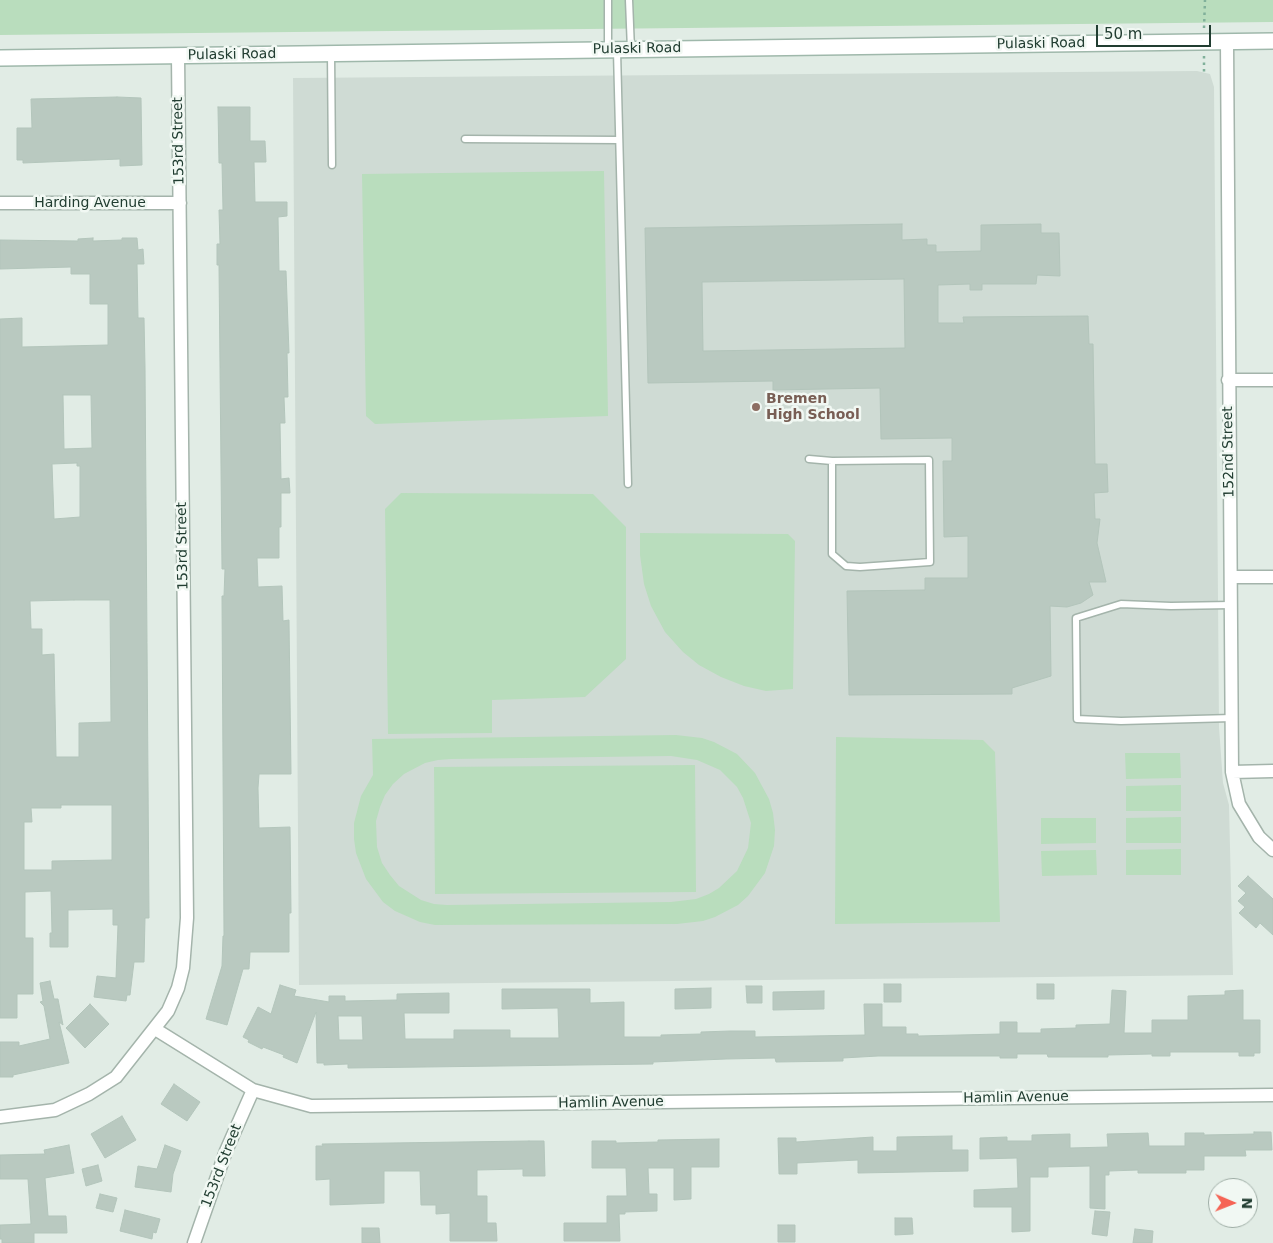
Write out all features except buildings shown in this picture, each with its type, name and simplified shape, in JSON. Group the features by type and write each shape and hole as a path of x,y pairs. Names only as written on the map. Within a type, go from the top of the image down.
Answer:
{"main road":[{"name":"Pulaski Road","path":"0,58 1273,41"}],"street":[{"name":"152nd Street","path":"1227,42 1232,772 1239,804 1259,837 1273,850"},
{"name":"153rd Street","path":"155,1029 168,1011 178,988 183,968 187,918 178,56"},
{"name":"Harding Avenue","path":"0,202 180,204"},
{"path":"1228,380 1273,380"},
{"path":"1231,577 1273,577"},
{"path":"1232,772 1273,771"},
{"path":"0,1117 55,1110 89,1094 116,1077 155,1029"},
{"name":"Hamlin Avenue","path":"155,1029 254,1090 311,1106 1273,1095"},
{"name":"153rd Street","path":"194,1243 226,1151 254,1090"}],"lane":[{"path":"608,0 619,50 628,484"},
{"path":"619,50 629,0"},
{"path":"331,54 332,165"},
{"path":"465,139 620,140"},
{"path":"809,459 832,461 929,460 930,562 860,567 846,566 832,554 832,461"},
{"path":"1231,605 1171,606 1121,604 1076,618 1077,719 1121,721 1232,718"}],"path":[{"path":"1204,23 1205,0"}],"shaded area":[{"name":"Bremen High School","path":"1197,71 1210,74 1214,87 1219,727 1223,783 1229,805 1233,975 299,985 293,78"}],"green space":[{"path":"0,0 1273,0 1273,22 0,35"},
{"path":"604,171 608,416 375,424 366,416 362,174"},
{"path":"401,493 593,494 626,527 626,659 585,697 492,700 492,733 388,734 385,509"},
{"path":"640,533 788,534 795,541 793,689 766,691 744,686 721,677 699,665 683,652 665,632 651,606 644,584 640,555"},
{"path":"676,735 702,738 737,754 755,773 769,799 773,813 774,846 765,873 748,896 738,905 703,921 677,924 435,925 420,922 395,911 383,902 366,879 356,853 354,823 361,796 373,775 372,739","holes":["671,756 697,760 720,770 737,787 743,798 751,823 748,848 737,871 719,888 696,899 671,902 434,904 421,900 399,886 382,863 377,847 376,821 385,795 404,774 425,763 451,759"]},
{"path":"836,737 983,740 995,752 1000,922 835,924"},
{"path":"1125,753 1180,753 1181,778 1126,779"},
{"path":"695,765 696,892 435,894 434,767"},
{"path":"1181,785 1181,811 1126,811 1126,786"},
{"path":"1181,817 1181,843 1126,843 1126,818"},
{"path":"1041,818 1096,818 1096,843 1041,844"},
{"path":"1181,849 1181,875 1126,875 1126,850"},
{"path":"1096,850 1097,875 1042,876 1041,851"}],"place":[{"name":"Bremen High School","path":"756,407"}]}
